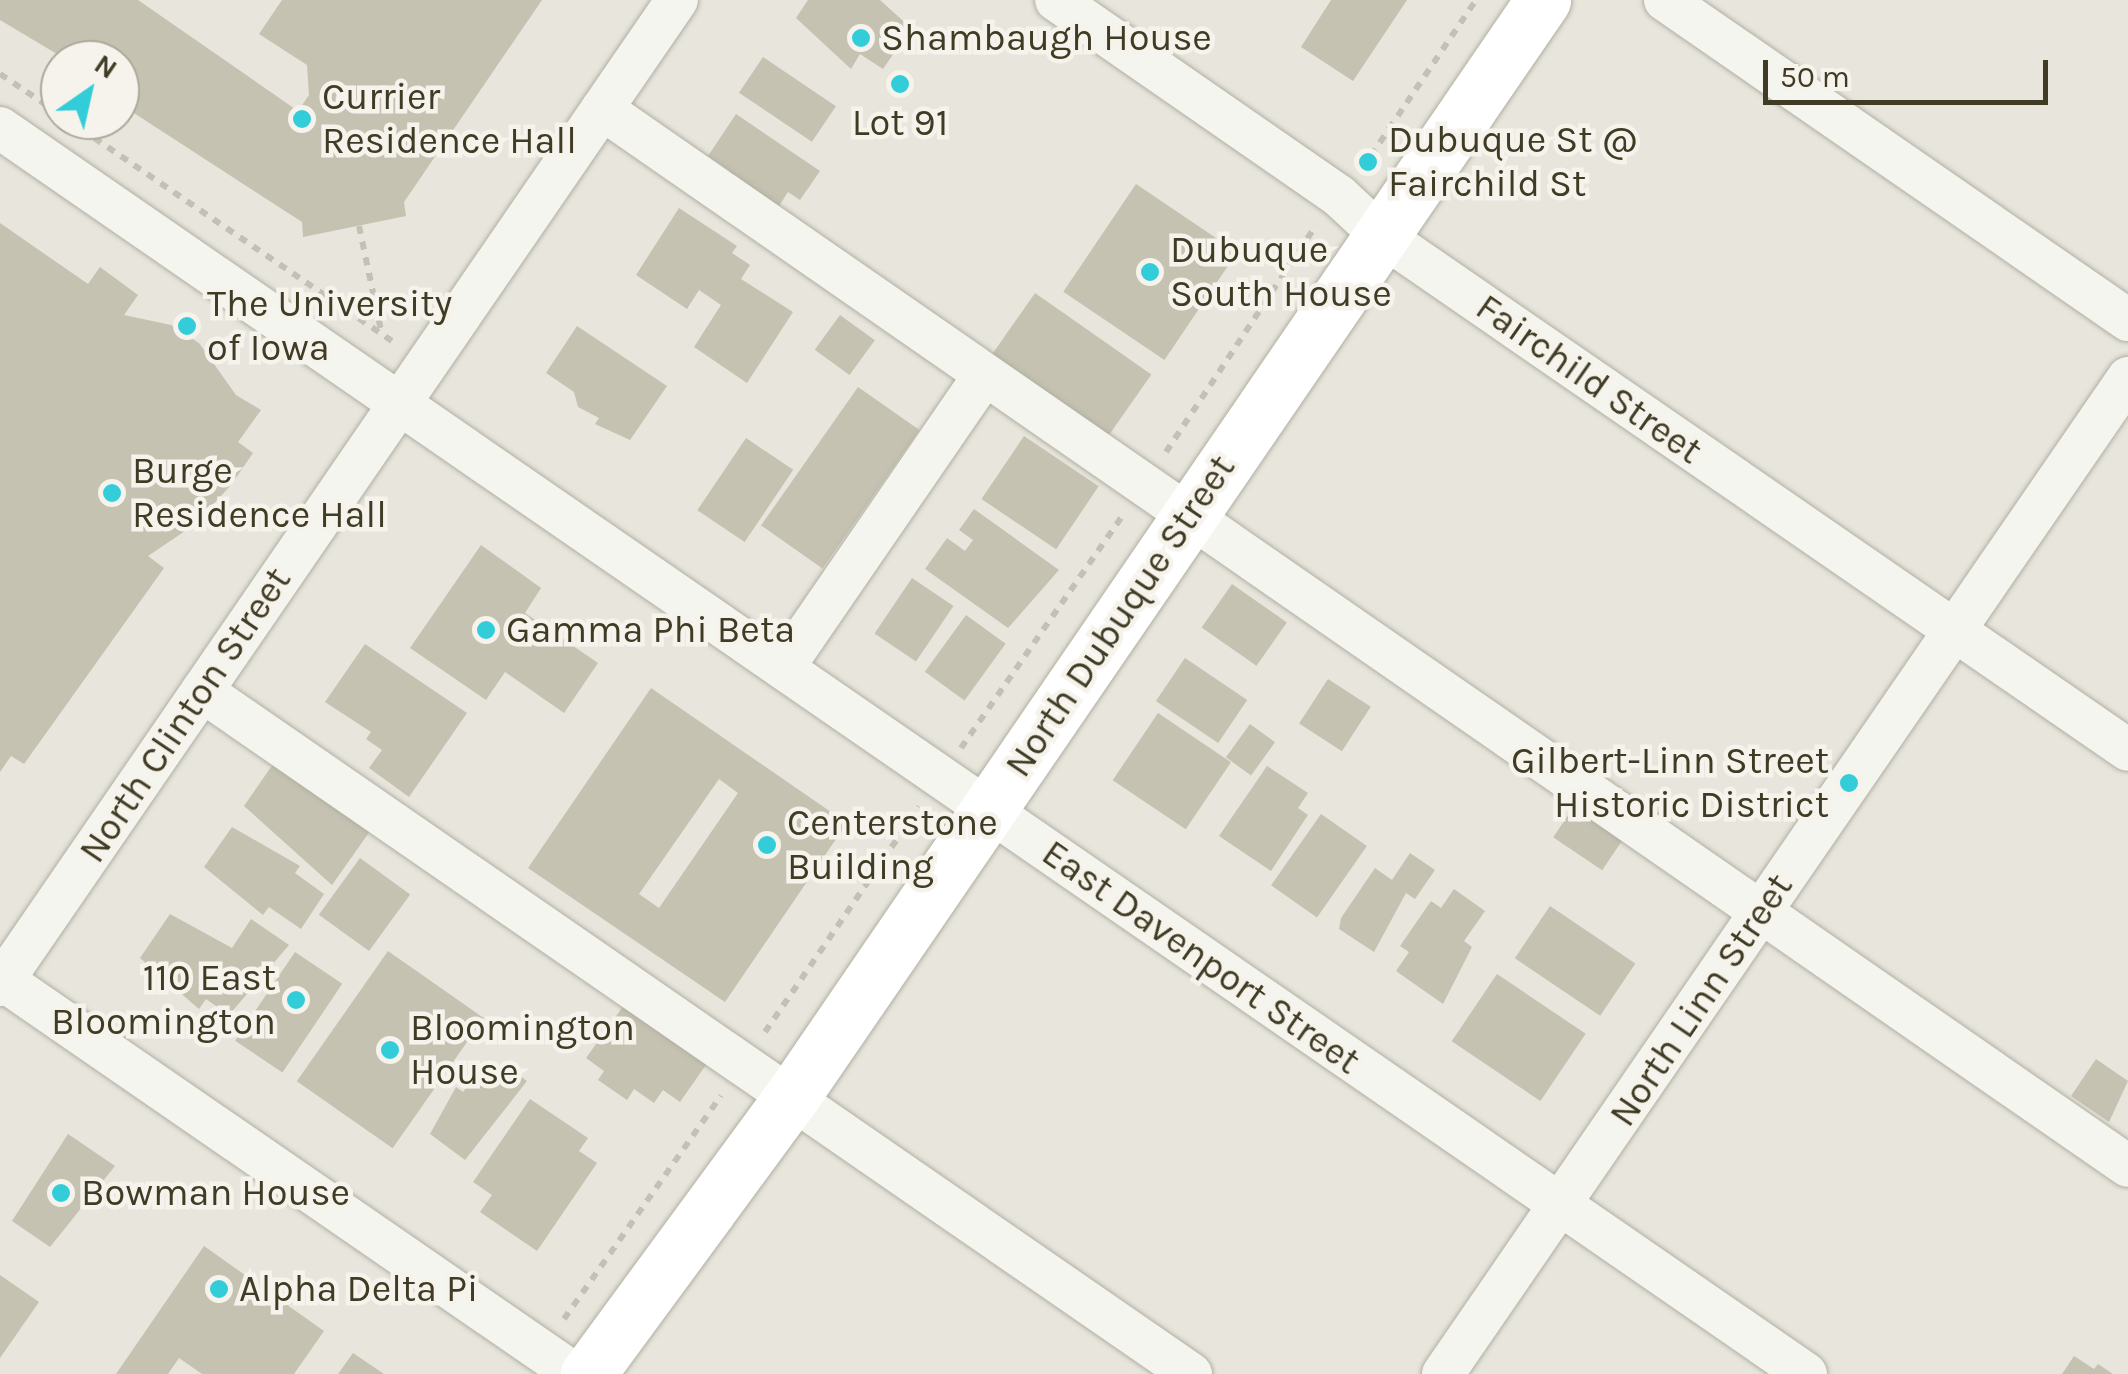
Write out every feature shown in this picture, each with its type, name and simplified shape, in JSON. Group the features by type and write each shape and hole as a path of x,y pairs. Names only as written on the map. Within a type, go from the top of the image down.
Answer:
{"main road":[{"name":"North Dubuque Street","path":"569,1366 791,1098 1543,0"}],"street":[{"name":"North Clinton Street","path":"1,981 677,0"},
{"name":"Fairchild Street","path":"1056,0 1339,196 1381,235 2128,750"},
{"path":"1665,0 2128,320"},
{"path":"602,109 1140,489 1188,517 2128,1166"},
{"name":"East Davenport Street","path":"0,128 1806,1374"},
{"path":"783,668 984,376"},
{"name":"North Linn Street","path":"1443,1374 2128,378"},
{"path":"202,691 1191,1374"},
{"path":"1,981 569,1366"}],"path":[{"path":"569,1366 743,1064 1476,0"},
{"path":"0,74 40,101"},
{"path":"98,140 382,331 424,368"},
{"path":"359,226 382,331"}],"building":[{"name":"Currier Residence Hall","path":"0,0 138,0 298,111 309,95 307,65 259,34 282,0 542,0 404,202 406,216 303,237 302,222 140,117 140,40 40,40 40,44 0,20"},
{"name":"Shambaugh House","path":"808,0 880,0 911,28 883,69 860,54 851,69 796,18"},
{"path":"1331,0 1407,0 1353,81 1301,47"},
{"path":"763,57 836,106 812,142 739,93"},
{"path":"736,114 820,171 800,200 788,192 779,206 725,178 730,171 708,156"},
{"name":"Dubuque South House","path":"1136,184 1237,252 1164,360 1063,292"},
{"path":"679,208 737,246 732,253 750,265 741,279 793,312 747,383 694,347 721,305 699,290 687,309 636,275"},
{"name":"Burge Residence Hall","path":"0,223 88,284 100,267 138,295 124,315 171,325 199,343 236,395 261,410 238,442 253,453 231,485 194,525 148,556 164,568 24,764 11,756 0,772"},
{"path":"1035,293 1151,374 1108,436 992,354"},
{"path":"840,315 875,340 850,375 815,350"},
{"path":"577,326 667,386 630,440 595,424 599,418 578,407 574,392 546,373"},
{"path":"858,387 919,430 823,568 761,525"},
{"path":"1024,436 1099,486 1056,549 982,499"},
{"path":"746,438 793,470 745,542 697,510"},
{"path":"974,509 1059,570 1008,628 925,569 947,538 965,551 973,540 959,530"},
{"name":"Gamma Phi Beta","path":"481,545 541,588 525,613 598,663 564,713 505,672 486,700 410,648"},
{"path":"912,578 953,606 916,662 875,634"},
{"path":"1232,584 1287,622 1256,666 1202,627"},
{"path":"966,615 1006,644 964,700 925,672"},
{"path":"365,644 467,713 409,797 369,768 382,750 366,739 371,732 325,702"},
{"path":"1185,658 1247,700 1218,743 1156,701"},
{"path":"1328,679 1371,707 1342,751 1299,723"},
{"name":"Centerstone Building","path":"651,688 847,823 725,1002 528,868","holes":["719,779 738,793 659,908 639,894"]},
{"path":"1158,713 1231,762 1186,829 1113,780"},
{"path":"1250,724 1275,742 1251,775 1226,757"},
{"path":"278,757 375,824 332,885 244,806"},
{"path":"1267,766 1308,793 1298,808 1308,815 1271,871 1219,836"},
{"path":"1575,805 1624,838 1602,870 1553,837"},
{"path":"1321,814 1367,846 1317,917 1271,885"},
{"path":"232,827 300,866 295,873 324,894 301,929 269,907 263,915 204,867"},
{"path":"1410,853 1435,870 1415,899 1406,893 1374,952 1339,929 1341,918 1375,868 1392,880"},
{"name":"110 East Bloomington","path":"360,858 410,894 369,951 319,915"},
{"path":"1454,889 1485,911 1464,941 1472,947 1443,1004 1396,971 1409,952 1400,946 1431,901 1441,908"},
{"path":"1550,906 1635,964 1600,1016 1515,958"},
{"path":"170,914 232,948 251,919 289,945 229,1015 206,999 199,1009 140,958"},
{"name":"Bloomington House","path":"388,951 484,1018 393,1148 297,1081"},
{"name":"110 East Bloomington","path":"295,952 342,984 282,1073 235,1041"},
{"path":"1497,974 1586,1034 1540,1101 1452,1041"},
{"path":"624,1005 708,1062 680,1102 663,1090 654,1103 634,1089 627,1100 598,1080 604,1071 586,1058"},
{"path":"2096,1059 2128,1081 2109,1122 2071,1096"},
{"path":"508,1067 527,1081 465,1160 430,1134 456,1087 463,1092 477,1073 494,1085"},
{"path":"530,1099 588,1138 579,1151 597,1163 537,1251 480,1212 492,1195 473,1182"},
{"name":"Bowman House","path":"68,1134 115,1166 50,1247 12,1221"},
{"name":"Alpha Delta Pi","path":"204,1246 324,1331 294,1374 202,1374 179,1358 168,1374 116,1374"},
{"path":"0,1275 39,1302 0,1358"},
{"path":"353,1353 384,1374 338,1374"},
{"path":"2074,1356 2094,1369 2098,1364 2113,1374 2062,1374"}],"place":[{"name":"Shambaugh House","path":"861,38"},
{"name":"Lot 91","path":"900,84"},
{"name":"Currier Residence Hall","path":"302,119"},
{"name":"Dubuque St @ Fairchild St","path":"1368,162"},
{"name":"Dubuque South House","path":"1150,272"},
{"name":"The University of Iowa","path":"187,326"},
{"name":"Burge Residence Hall","path":"112,493"},
{"name":"Gamma Phi Beta","path":"486,630"},
{"name":"Gilbert-Linn Street Historic District","path":"1849,783"},
{"name":"Centerstone Building","path":"767,845"},
{"name":"110 East Bloomington","path":"296,1000"},
{"name":"Bloomington House","path":"390,1050"},
{"name":"Bowman House","path":"61,1193"},
{"name":"Alpha Delta Pi","path":"219,1289"}]}
